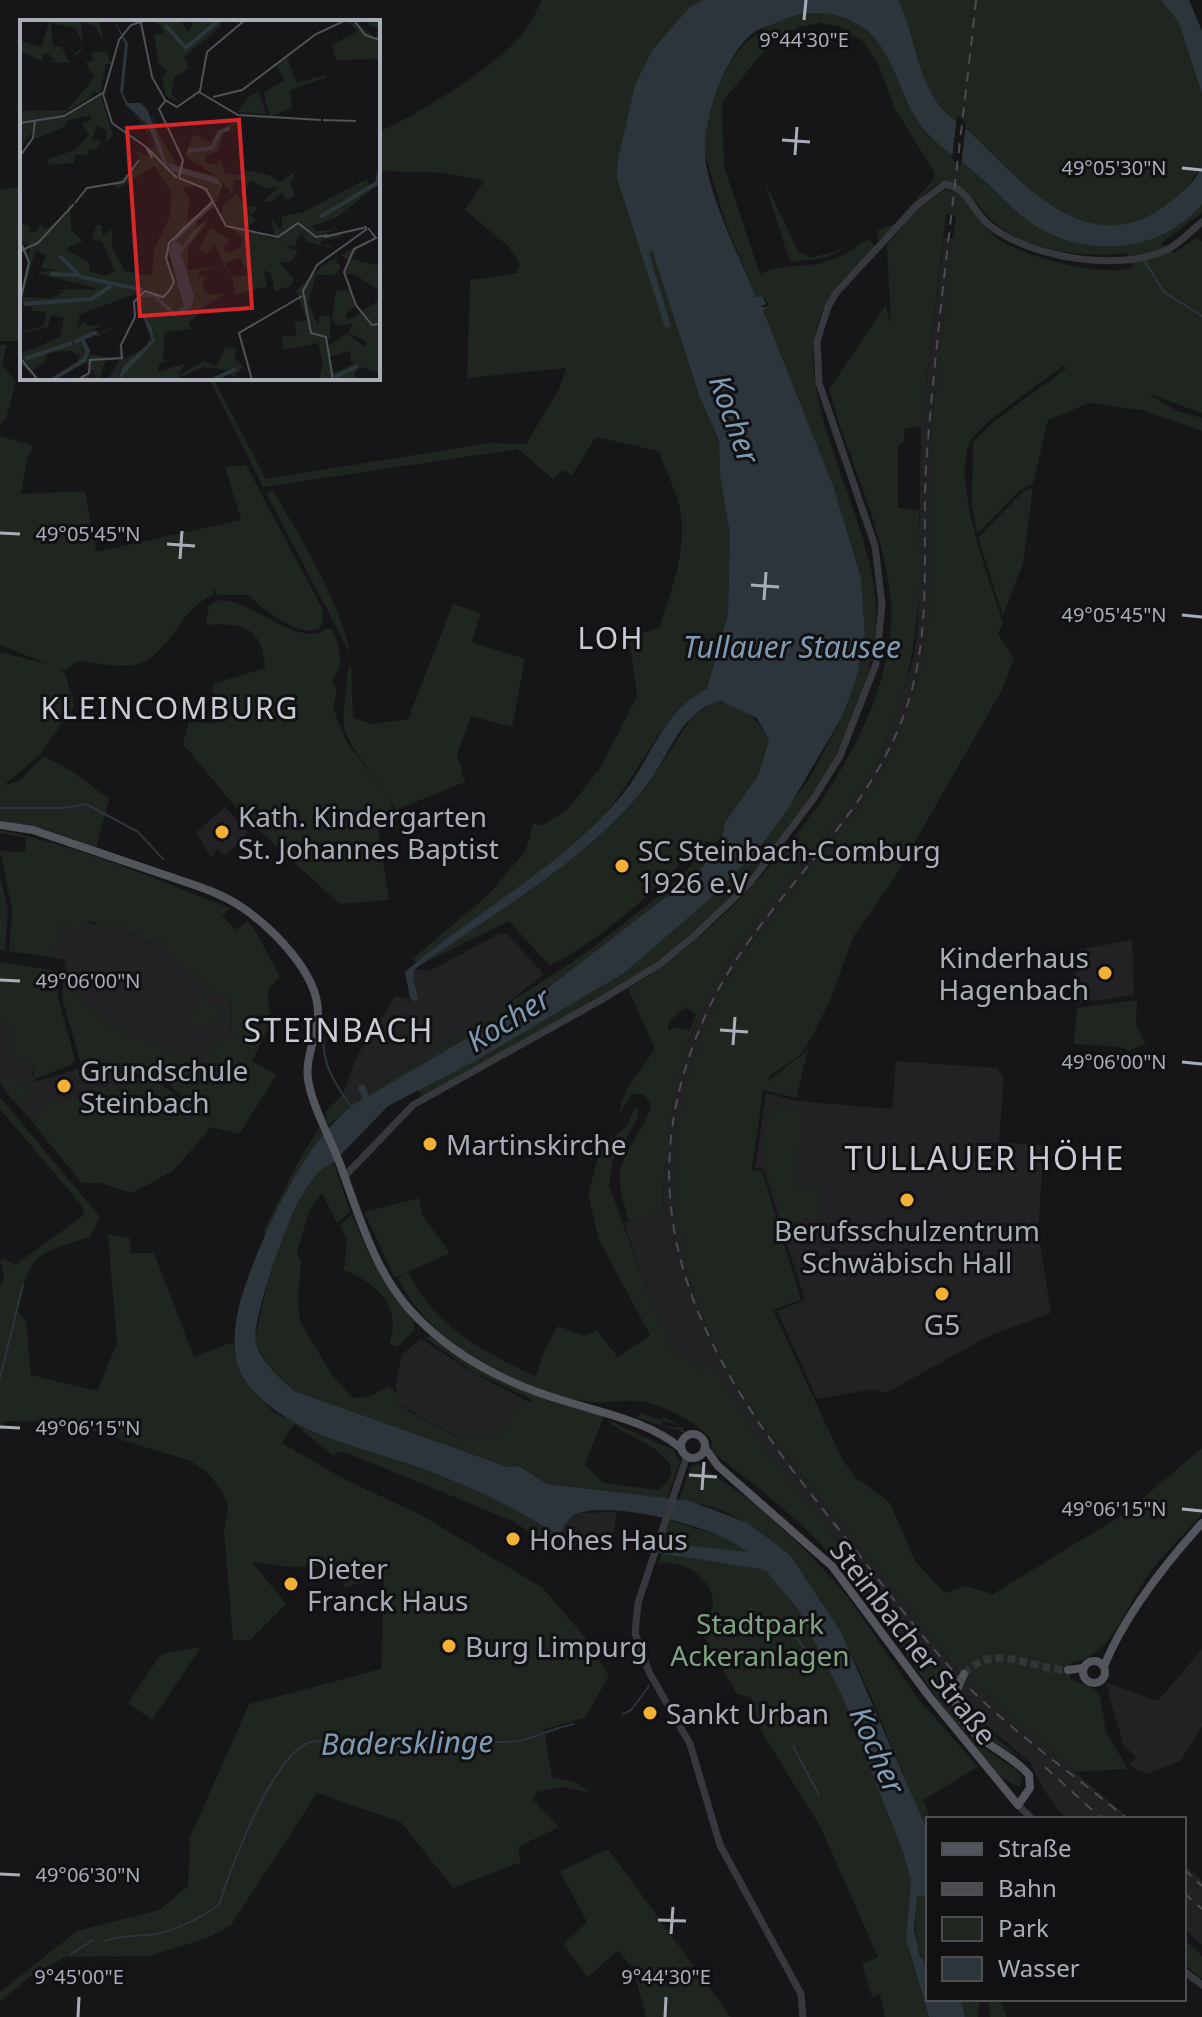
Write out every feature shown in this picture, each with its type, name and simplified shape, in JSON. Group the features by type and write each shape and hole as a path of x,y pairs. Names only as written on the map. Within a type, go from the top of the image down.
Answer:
{"main road":[{"name":"Steinbacher Straße","path":"0,825 33,830 225,897 260,921 282,945 313,989 318,1016 307,1074 358,1221 389,1282 437,1338 483,1368 540,1393 640,1423 662,1433 688,1454 718,1466"},
{"name":"Steinbacher Straße","path":"662,1433 685,1437 699,1435 718,1466 832,1566 928,1695 1018,1805"},
{"path":"685,1437 688,1454 705,1448"},
{"path":"1070,1670 1083,1671 1100,1664 1169,1560 1202,1523"},
{"path":"1083,1671 1088,1682 1097,1683 1104,1677 1100,1664"},
{"path":"964,1674 956,1694 957,1709 972,1733 1029,1775 1030,1788 1018,1805"}],"street":[{"path":"344,1177 413,1105 625,986 660,964 694,936 750,883 814,798 840,756 876,664 882,604 875,546 819,383 817,341 836,293 910,212 945,184 962,190 989,225 1043,251 1110,262 1136,260 1156,253 1180,241 1202,222"},
{"path":"688,1454 634,1623 638,1647 697,1763 720,1845 801,1994 803,2017"},
{"name":"Steinbacher Straße","path":"1018,1805 1030,1817"},
{"path":"1186,1973 1202,1985"}],"shaded area":[{"path":"944,238 954,238 932,423 928,630 916,686 899,738 873,789 759,934 721,990 698,1045 681,1106 673,1171 676,1215 692,1289 723,1364 773,1438 960,1673 1128,1817 1065,1817 1060,1812 1043,1789 1030,1762 993,1731 993,1722 962,1696 771,1458 697,1370 671,1346 648,1294 624,1223 663,1212 666,1129 674,1081 707,995 750,926 845,810 883,749 895,718 913,660 918,629 921,427"},
{"name":"Kath. Kindergarten St. Johannes Baptist","path":"225,807 248,833 225,856 217,848 211,858 196,832"},
{"path":"86,921 97,926 122,927 152,942 163,940 224,997 230,996 232,1031 238,1034 233,1042 203,1061 143,1043 93,1016 73,994 64,960 59,959 52,947 63,924"},
{"path":"500,933 507,934 544,974 488,1018 384,1083 348,1101 343,1094 357,1056 395,996 411,999 410,979 416,969 430,971"},
{"name":"Kinderhaus Hagenbach","path":"1132,940 1134,995 1074,1004 1078,950"},
{"path":"0,1018 13,1027 33,1063 32,1075 36,1082 80,1068 124,1074 124,1089 61,1101 52,1099 33,1123 0,1083"},
{"name":"Berufsschulzentrum Schwäbisch Hall","path":"896,1061 997,1068 1004,1078 999,1142 1044,1145 1038,1232 1051,1313 989,1336 886,1393 874,1389 817,1399 777,1311 805,1300 763,1168 755,1168 766,1093 796,1101 892,1109"},
{"path":"421,1339 523,1399 499,1438 483,1434 464,1441 398,1404 396,1382 402,1354"},
{"path":"616,1512 614,1538 589,1532 584,1549 564,1543 560,1536 567,1521 579,1513"},
{"path":"1202,1649 1202,1726 1180,1761 1147,1774 1129,1766 1136,1757 1123,1744 1106,1683 1158,1701"},
{"path":"1186,1867 1202,1880 1202,1945 1186,1930"}],"green space":[{"path":"541,0 1161,0 1179,23 1202,94 1202,166 1184,191 1162,235 1202,204 1202,213 1161,243 1174,253 1196,238 1202,241 1202,413 1147,393 1177,411 1202,418 1202,431 1141,410 1089,403 1048,420 1033,484 1020,490 977,534 972,505 973,442 993,422 1067,368 1063,366 1014,401 972,439 966,455 968,502 974,530 1003,623 998,634 1014,658 1002,690 893,880 853,937 831,998 812,1037 800,1055 771,1075 767,1082 808,1050 796,1098 763,1090 752,1170 762,1171 801,1300 773,1310 842,1459 855,1477 890,1503 915,1561 945,1593 965,1586 993,1594 1124,1514 1202,1448 1202,1514 1150,1572 1107,1642 1085,1659 1071,1663 1070,1679 1092,1688 1100,1696 1106,1732 1128,1769 1076,1772 960,1673 773,1438 723,1364 692,1289 676,1215 673,1171 681,1106 698,1045 721,990 759,934 873,789 899,738 916,686 928,630 932,423 956,215 946,214 921,427 905,428 904,442 898,446 898,508 919,510 920,571 911,661 895,719 862,786 750,929 705,1003 689,1039 678,1078 665,1163 663,1212 629,1222 621,1194 620,1174 626,1154 651,1104 643,1094 632,1094 618,1115 626,1090 655,1049 628,989 673,958 720,918 766,871 809,818 845,762 873,705 889,647 890,592 879,540 829,389 886,305 891,327 887,245 914,212 946,189 962,197 991,233 1010,246 1045,259 1085,268 1121,270 1133,266 1126,253 1058,251 1024,241 995,223 959,187 943,181 926,192 883,238 877,240 878,230 895,224 933,180 935,173 895,109 879,66 865,43 839,26 820,23 799,27 775,38 722,102 724,166 760,274 778,268 826,262 847,253 867,239 873,243 873,249 833,292 823,309 814,343 815,379 823,417 872,576 876,613 871,662 856,712 833,760 804,807 734,893 696,930 627,983 423,1098 418,1090 479,1059 624,973 736,873 808,781 842,717 856,680 865,635 861,578 834,488 763,310 769,304 762,296 756,297 726,224 705,154 700,398 719,442 720,475 730,534 728,615 713,703 740,707 765,732 769,740 759,774 724,824 723,843 700,842 667,878 631,910 592,940 550,966 509,921 422,964 588,846 647,786 694,714 707,707 702,692 672,718 610,808 576,843 417,963 412,959 488,895 525,852 534,822 541,826 568,809 601,767 637,696 629,637 659,628 674,583 682,536 682,520 675,491 659,451 596,437 572,475 562,470 553,479 518,449 263,487 210,380 214,380 266,479 489,443 526,444 559,389 566,368 467,378 470,280 517,273 520,264 508,246 465,210 484,181 445,173 380,171 380,132 436,101 479,72 515,42 533,18","holes":["790,16 773,24 740,48 712,101 723,66 736,45 757,31","685,1007 696,1014 690,1030 675,1027 668,1031 669,1022"]},
{"path":"763,178 798,251 810,258 848,248 825,258 790,262"},
{"path":"20,186 20,341 0,341 0,190"},
{"path":"0,345 7,345 2,364 16,382 6,418 0,425"},
{"path":"0,436 31,445 33,449 27,459 21,494 85,491 96,552 241,520 225,467 246,465 323,610 323,622 319,629 311,631 292,626 248,595 218,595 212,586 214,595 193,608 161,648 141,663 118,666 78,661 66,670 58,667 65,673 74,706 40,755 4,785 19,781 44,756 73,772 109,799 96,847 41,828 0,822 0,652 51,665 0,645"},
{"path":"1033,487 1023,563 1003,616 978,538 1023,492"},
{"path":"273,490 328,591 351,655 266,493"},
{"path":"220,600 233,602 304,633 316,633 327,628 333,630 340,662 332,680 337,692 333,708 347,743 385,791 398,820 378,829 389,900 340,904 244,817 183,744 189,722 215,723 213,684 265,668 260,644 249,630 231,625 206,625 209,605"},
{"path":"453,604 481,613 472,642 525,659 512,727 471,716 457,755 465,782 396,810 346,734 344,719 348,670 351,665 353,718 373,724 408,719"},
{"path":"0,830 58,844 145,875 230,908 222,916 237,930 247,921 253,927 280,977 268,990 270,1024 252,1061 277,1075 239,1134 211,1127 173,1171 132,1193 101,1183 82,1183 33,1123 52,1099 61,1101 87,1096 90,1084 124,1089 124,1074 161,1083 178,1098 182,1097 165,1079 81,1064 63,1001 63,976 68,975 77,994 106,1023 164,1049 203,1060 206,1054 227,1039 233,1042 237,1034 232,1031 231,997 224,997 166,951 163,940 152,942 122,927 96,926 95,922 86,921 79,931 63,924 53,947 59,959 9,951 12,909 0,851 25,852 26,838 0,833"},
{"path":"703,854 709,859 697,873 532,1000 351,1106 328,1126 325,1112 343,1094 348,1100 385,1083 589,951 667,889"},
{"path":"0,877 8,910 5,951 0,950"},
{"path":"0,962 57,971 58,998 75,1059 71,1065 34,1079 32,1063 10,1053 13,1027 0,1018"},
{"path":"206,989 211,992 207,999 221,1007 213,1024 209,1022 206,1029 189,1021"},
{"path":"1137,1000 1136,1024 1145,1044 1128,1051 1122,1047 1074,1044 1077,1008"},
{"path":"0,1077 31,1086 17,1105 0,1083"},
{"path":"0,1097 100,1217 90,1237 46,1253 31,1267 26,1277 17,1311 26,1321 31,1375 97,1391 117,1343 108,1234 130,1238 131,1253 154,1253 194,1357 233,1342 244,1380 274,1413 477,1490 515,1507 560,1536 549,1547 515,1522 350,1454 337,1451 334,1456 294,1424 282,1443 344,1479 419,1514 543,1588 588,1641 609,1676 585,1718 544,1729 552,1777 574,1782 592,1793 563,1787 537,1792 533,1800 559,1827 518,1847 521,1862 453,1888 401,1822 317,1793 231,1925 208,1938 149,1956 65,1957 31,1976 0,2002 0,1992 77,1931 159,1910 188,1886 190,1837 249,1704 381,1669 384,1576 344,1588 343,1565 291,1567 252,1562 286,1604 250,1640 233,1640 224,1532 228,1509 223,1493 209,1474 191,1461 63,1422 5,1421 0,1430 0,1287 4,1276 0,1261 3,1258 15,1265 84,1215 82,1206 0,1109"},
{"path":"635,1107 639,1110 637,1120 613,1159 609,1185 648,1294 671,1346 697,1370 712,1367 771,1458 952,1682 954,1714 960,1726 978,1744 1016,1770 1022,1777 1020,1786 1000,1776 977,1752 872,1607 827,1551 786,1511 711,1451 712,1441 700,1428 653,1404 583,1401 528,1385 502,1373 453,1343 413,1303 398,1279 408,1272 432,1309 462,1336 536,1377 545,1349 558,1326 584,1336 597,1331 618,1357 650,1335 599,1240 588,1193 601,1148 626,1127"},
{"path":"776,1108 802,1109 795,1187 820,1189 817,1220 803,1218 802,1226 787,1224 787,1220 779,1219 764,1149 767,1121"},
{"path":"319,1128 323,1135 287,1188 266,1234 263,1232 297,1164"},
{"path":"334,1162 350,1212 337,1223 322,1193 310,1209 297,1252 301,1264 298,1298 300,1322 332,1375 353,1398 368,1397 389,1386 398,1394 398,1405 463,1441 468,1434 480,1435 487,1431 499,1438 523,1399 532,1403 533,1400 474,1372 424,1337 432,1337 495,1379 604,1416 585,1464 603,1483 658,1490 670,1478 671,1467 652,1448 608,1420 673,1450 680,1461 667,1499 547,1484 519,1466 508,1467 294,1391 271,1371 255,1341 272,1269 291,1214 304,1191 318,1173"},
{"path":"419,1198 423,1216 450,1253 395,1278 364,1212"},
{"path":"352,1214 368,1253 414,1320 414,1331 398,1346 389,1345 392,1319 384,1298 356,1275 344,1270 347,1239 340,1226"},
{"path":"640,1413 660,1420 665,1417 679,1425 662,1421 661,1425 637,1418"},
{"path":"664,1426 682,1427 686,1433"},
{"path":"698,1464 757,1505 811,1556 848,1597 916,1696 978,1767 923,1800 930,1817 926,1817 926,1827 865,1682 808,1582 772,1542 729,1514 679,1500 691,1466"},
{"path":"665,1519 733,1540 748,1553 657,1542"},
{"name":"Stadtpark Ackeranlagen","path":"662,1553 765,1570 798,1609 841,1694 903,1852 911,1881 906,1939 929,2017 885,2017 880,1994 872,1997 862,1964 878,1957 820,1826 761,1731 752,1698 737,1694 697,1625 708,1615 713,1604 711,1593 696,1573 684,1566 658,1564"},
{"path":"201,1647 152,1720 128,1703 159,1657 165,1653"},
{"path":"962,1696 993,1722 996,1738 1020,1758 973,1726 963,1707"},
{"path":"608,1849 731,2017 646,2017 634,1970 618,1950 588,1977 563,1945 587,1922 560,1871"},
{"path":"917,1895 926,1896 926,1966 917,1942"},
{"path":"1186,1941 1202,1956 1202,1979 1186,1966"},
{"path":"961,2001 979,2001 978,2017 965,2017"},
{"path":"989,2001 1000,2001 1007,2017 990,2017"}],"water":[{"name":"Tullauer Stausee","path":"703,0 898,0 923,76 936,101 1041,198 1065,213 1090,223 1115,225 1142,219 1170,202 1193,181 1202,166 1202,204 1164,234 1141,242 1094,246 1070,241 1048,233 1027,220 929,135 915,116 882,47 861,26 832,14 800,14 753,33 743,43 725,72 712,106 705,140 707,170 726,226 756,297 762,296 766,304 760,307 768,307 763,310 834,488 861,578 865,635 856,680 842,717 786,812 756,852 710,899 624,973 479,1059 388,1106 334,1162 315,1176 295,1208 279,1247 264,1293 256,1343 267,1364 294,1391 508,1467 519,1466 547,1484 690,1501 748,1523 790,1555 840,1630 926,1827 926,1896 917,1896 914,1930 920,1956 926,1964 926,2001 961,2001 965,2017 929,2017 906,1939 911,1881 903,1852 841,1694 798,1609 765,1570 646,1551 649,1541 747,1552 714,1534 641,1513 596,1510 575,1514 560,1536 510,1507 459,1483 327,1437 282,1415 262,1400 246,1382 235,1353 240,1304 264,1238 294,1177 335,1122 351,1106 532,1000 697,873 722,843 724,824 759,774 769,740 757,718 721,701 707,706 686,724 646,786 596,839 537,885 415,969 413,977 418,999 416,1002 410,998 405,972 555,860 609,810 631,783 672,718 693,697 707,689 728,615 730,534 720,475 719,441 700,398 652,249 649,253 671,327 665,328 617,178 618,160 635,85 653,49 690,7"},
{"path":"1161,0 1189,0 1202,31 1202,94 1179,23"}],"pier":[{"path":"957,115 966,123 961,166 952,159"}],"waterway":[{"path":"1144,260 1164,292 1202,316"},
{"path":"0,808 64,808 86,804 138,832 163,859"},
{"path":"324,1038 327,1065 350,1105"},
{"path":"362,1088 368,1104"},
{"path":"0,1378 23,1285"},
{"path":"711,1624 745,1627 749,1610 753,1610 766,1627"},
{"path":"771,1626 794,1634 808,1655 820,1655"},
{"name":"Badersklinge","path":"623,1714 631,1710 649,1686"},
{"name":"Badersklinge","path":"104,1941 172,1930 219,1905 243,1840 269,1788 297,1750 311,1742 472,1747 523,1740 574,1724"},
{"path":"793,1746 819,1795"},
{"name":"Badersklinge","path":"71,1954 93,1940"}],"tunnel":[{"path":"964,1674 976,1664 1001,1658 1068,1670"}],"railway":[{"path":"976,0 932,396 925,485 924,614 915,677 906,709 888,751 865,790 755,933 708,1010 681,1085 670,1155 673,1222 688,1286 715,1348 749,1408 791,1468 909,1619 973,1692 1125,1817"},
{"path":"1045,1767 1100,1817"},
{"path":"1186,1871 1202,1886"},
{"path":"1186,1895 1202,1909"}],"place":[{"name":"Kath. Kindergarten St. Johannes Baptist","path":"222,832"},
{"name":"SC Steinbach-Comburg 1926 e.V","path":"622,866"},
{"name":"Kinderhaus Hagenbach","path":"1105,973"},
{"name":"Grundschule Steinbach","path":"64,1086"},
{"name":"Martinskirche","path":"430,1144"},
{"name":"Berufsschulzentrum Schwäbisch Hall","path":"907,1200"},
{"name":"G5","path":"942,1294"},
{"name":"Hohes Haus","path":"513,1539"},
{"name":"Dieter Franck Haus","path":"291,1584"},
{"name":"Burg Limpurg","path":"449,1646"},
{"name":"Sankt Urban","path":"650,1713"}],"district":[{"name":"LOH","path":"611,637"},
{"name":"KLEINCOMBURG","path":"170,707"},
{"name":"STEINBACH","path":"339,1029"},
{"name":"TULLAUER HÖHE","path":"985,1157"}],"water label":[{"name":"Kocher","path":"735,419"},
{"name":"Kocher","path":"508,1019"},
{"name":"Kocher","path":"878,1750"}]}
